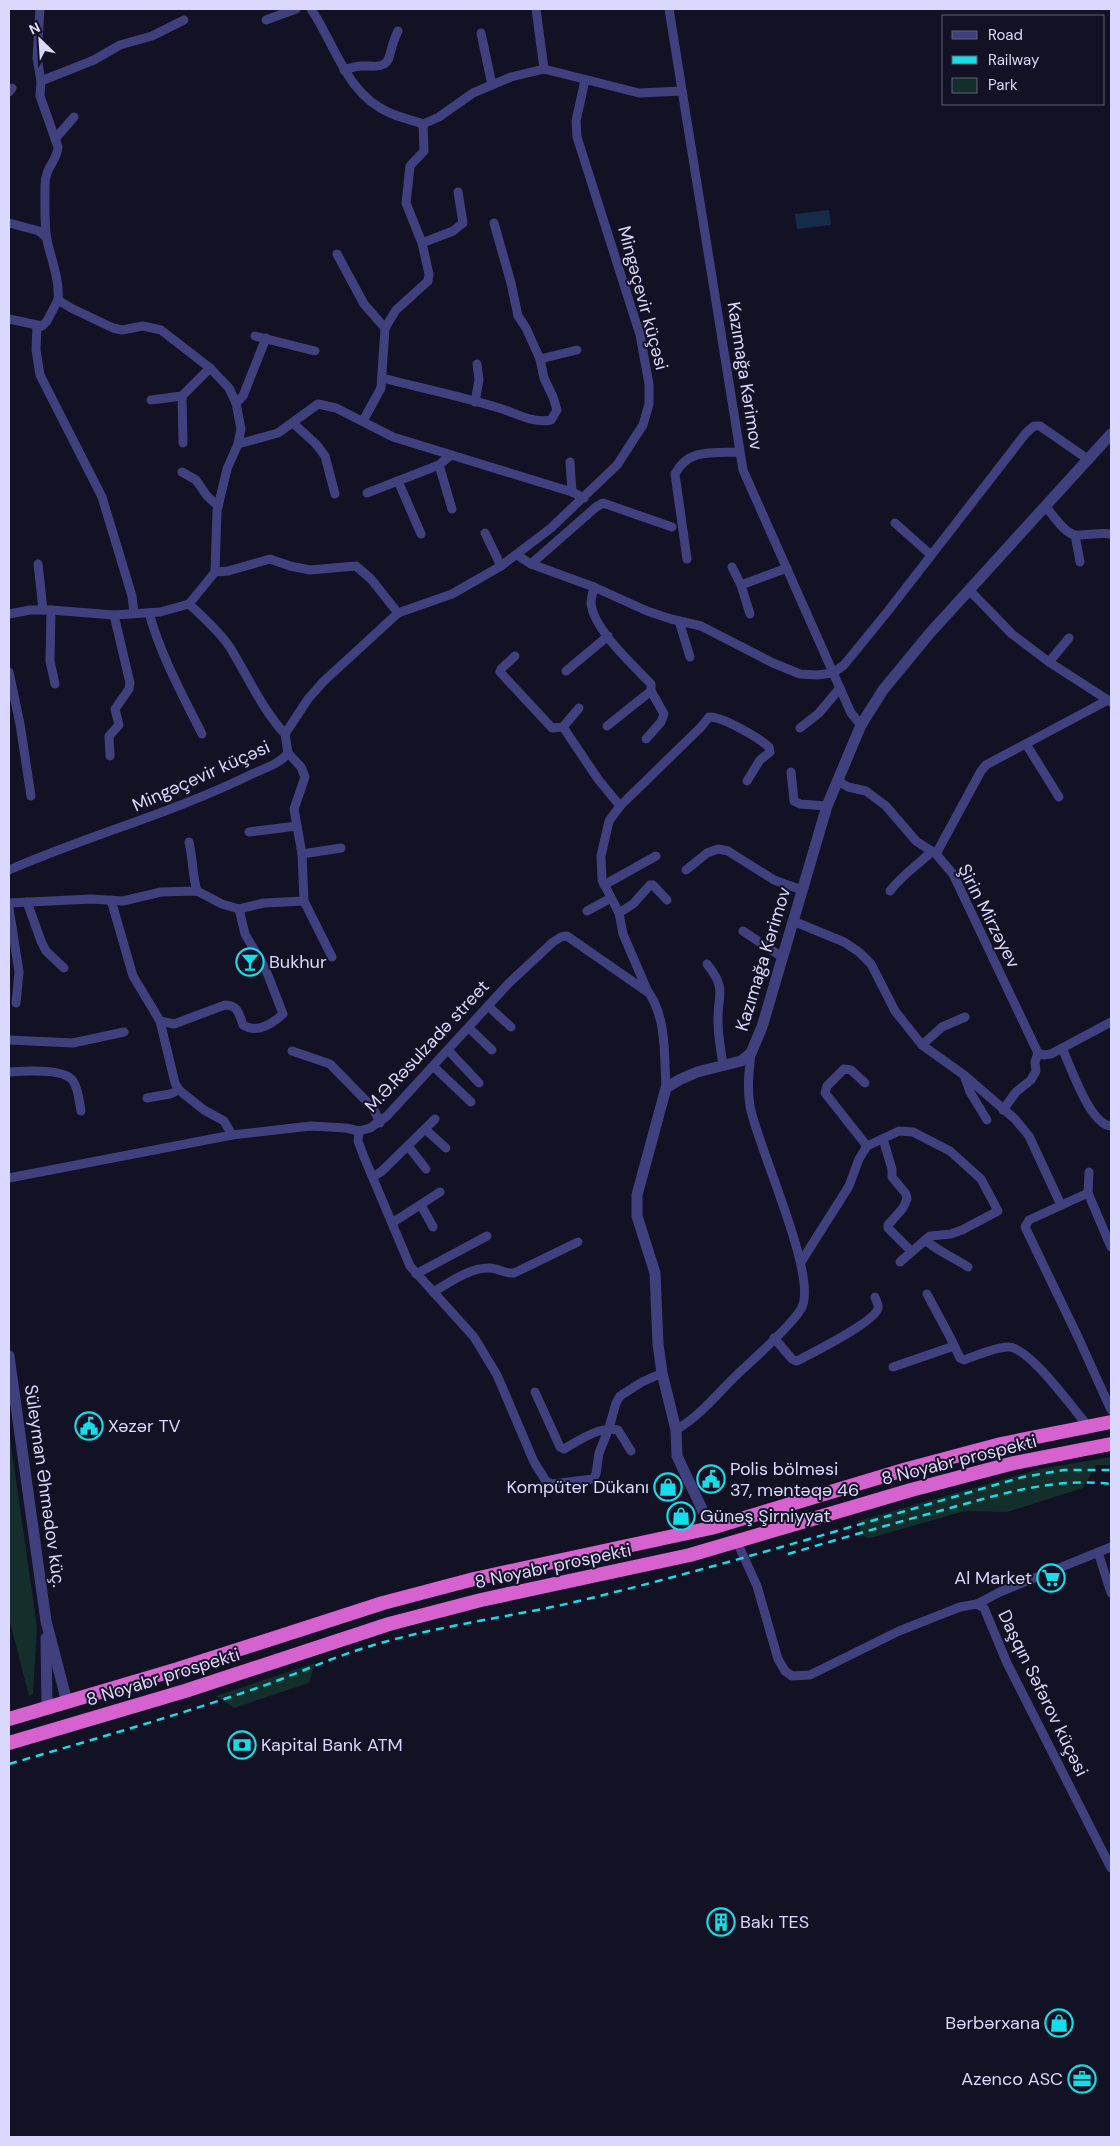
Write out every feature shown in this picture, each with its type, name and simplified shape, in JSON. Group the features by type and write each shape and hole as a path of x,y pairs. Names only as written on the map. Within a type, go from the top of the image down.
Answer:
{"highway":[{"name":"8 Noyabr prospekti","path":"9,1718 178,1669 383,1603 474,1579 711,1528 907,1469 1001,1444 1111,1422"},
{"name":"8 Noyabr prospekti","path":"9,1743 185,1691 389,1624 481,1600 650,1564 737,1542 911,1490 1014,1463 1111,1444"},
{"path":"67,1702 73,1724"},
{"path":"47,1708 52,1730"}],"street":[{"path":"9,318 37,326 45,324 58,300 58,288 46,237 45,176 47,168 57,155 58,147 40,96 41,82 37,58 40,9"},
{"path":"266,20 296,9"},
{"path":"311,9 323,26 344,70 356,88 368,100 390,113 423,124 439,117 473,93 511,77 544,69 639,93 682,91"},
{"path":"536,9 544,69"},
{"name":"Kazımağa Kərimov","path":"669,9 739,452 749,485 833,673 851,713 861,725"},
{"path":"41,82 94,60 120,45 152,36 184,20"},
{"path":"344,70 359,66 376,67 385,63 389,56 391,43 398,31"},
{"path":"481,33 492,85"},
{"name":"Mingəçevir küçəsi","path":"9,870 50,852 147,819 232,784 278,761 288,753 285,734 308,699 324,681 398,613 452,594 501,566 551,528 617,465 643,425 649,404 649,384 640,335 631,303 577,137 577,112 585,80"},
{"path":"55,139 74,117"},
{"path":"363,421 381,388 385,328 396,310 428,281 430,274 422,243 405,196 410,166 424,150 423,124"},
{"path":"422,243 454,231 463,223 458,192"},
{"path":"9,223 39,231 46,237"},
{"path":"382,378 499,408 534,421 543,422 551,420 557,410 544,378 540,359 526,328 518,316 511,283 494,224"},
{"path":"337,254 364,304 385,328"},
{"path":"9,614 47,610 114,615 160,612 189,604 215,572 218,506 227,469 238,444 242,429 236,402 228,388 210,368 161,330 143,326 122,330 113,328 70,308 58,300"},
{"path":"37,326 36,350 40,374 102,497 132,596 134,613"},
{"path":"255,336 314,351"},
{"path":"236,402 243,396 266,338"},
{"path":"540,359 577,350"},
{"path":"475,402 479,380 477,364"},
{"path":"151,400 182,396 210,368"},
{"path":"182,396 183,443"},
{"path":"238,444 278,433 318,404 336,408 393,437 572,492 584,498"},
{"path":"292,423 316,444 325,456 335,494"},
{"path":"517,555 531,564 594,587 647,611 701,626 773,663 800,674 817,675 833,673 844,665 1026,433 1034,426 1040,426 1089,460"},
{"name":"Kazımağa Kərimov","path":"666,1088 697,1072 741,1061 752,1053 762,1027 827,806 861,725 882,690 969,590 1111,434"},
{"path":"688,558 675,474 683,461 696,454 739,452"},
{"path":"367,493 439,466 451,455"},
{"path":"570,462 572,492"},
{"path":"439,466 452,509"},
{"path":"182,472 196,480 207,496 218,506"},
{"path":"398,481 421,534"},
{"path":"531,564 603,503 672,527"},
{"path":"1046,507 1067,530 1075,535 1098,532 1111,534"},
{"path":"895,523 931,556"},
{"path":"485,533 501,566"},
{"path":"1075,535 1080,562"},
{"path":"215,572 228,571 270,559 310,570 356,566 371,579 398,613"},
{"path":"38,564 47,610 50,661 55,684"},
{"path":"732,567 750,614"},
{"path":"740,585 787,568"},
{"path":"594,587 591,602 593,611 608,636 651,684 651,690 664,714 661,722 646,739"},
{"path":"969,590 1012,634 1049,662 1110,701"},
{"path":"189,604 210,623 228,645 270,718 285,734"},
{"path":"149,613 156,638 170,670 202,734"},
{"path":"110,756 109,736 118,725 115,709 129,689 130,683 114,615"},
{"path":"679,621 690,657"},
{"path":"566,672 608,636"},
{"path":"1049,662 1069,638"},
{"path":"515,656 500,672 552,728 563,727 579,708"},
{"path":"9,672 20,724 31,796"},
{"path":"800,728 819,713 840,688"},
{"path":"608,726 651,690"},
{"path":"890,891 898,880 934,852 986,765 1110,701"},
{"path":"649,993 623,934 620,913 604,886 600,869 609,821 620,806 701,728 709,717 715,716 737,727 769,747 770,752 760,760 747,781"},
{"path":"563,727 598,779 620,806"},
{"path":"1026,744 1059,797"},
{"path":"288,753 301,767 305,777 294,810 302,854 304,901 332,957"},
{"path":"791,772 794,801 800,804 827,806"},
{"name":"Şirin Mirzəyev","path":"838,781 848,788 866,791 886,806 916,841 934,852 953,874 1038,1053"},
{"path":"249,832 297,826"},
{"path":"189,842 193,861 192,872 197,891"},
{"path":"302,854 341,848"},
{"path":"686,870 707,853 718,849 728,851 774,880 802,890"},
{"path":"604,886 656,856"},
{"path":"620,913 632,904 650,885 653,885 668,900"},
{"path":"9,903 90,898 123,901 161,892 197,891 222,904 239,909 264,902 304,901"},
{"path":"587,911 612,898"},
{"path":"111,900 133,976 160,1021 175,1083 179,1090 204,1110 224,1121 232,1134"},
{"path":"27,902 46,951 64,968"},
{"path":"9,908 19,972 16,1003"},
{"path":"160,1021 174,1024 232,1005 238,1009 243,1026 259,1030 283,1014 266,970 245,934 239,909"},
{"path":"793,921 844,942 859,952 871,964 895,1011 922,1045 964,1075 1015,1119 1029,1136 1061,1205"},
{"path":"743,931 782,957"},
{"name":"M.Ə.Rəsulzadə street","path":"9,1178 232,1134 312,1126 346,1128 359,1131 370,1128 380,1122 508,984 553,942 567,936 649,993 657,1006 662,1022 666,1088"},
{"path":"707,964 718,978 721,987 718,1022 723,1065"},
{"path":"488,1006 511,1028"},
{"path":"922,1045 942,1027 965,1017"},
{"path":"1003,1110 1016,1092 1031,1080 1036,1071 1035,1062 1038,1053 1044,1055 1062,1048 1111,1022"},
{"path":"469,1028 492,1050"},
{"path":"9,1040 73,1043 124,1032"},
{"path":"1062,1048 1088,1105 1099,1122 1105,1126 1111,1126"},
{"path":"448,1050 479,1083"},
{"path":"292,1051 330,1064 373,1108 380,1122"},
{"path":"676,1430 705,1409 727,1383 802,1308 805,1288 801,1262 756,1132 750,1106 748,1083 752,1053"},
{"path":"433,1066 471,1102"},
{"path":"865,1083 851,1070 844,1069 827,1086 825,1093 867,1146"},
{"path":"9,1072 33,1071 69,1076 77,1088 81,1111"},
{"path":"964,1075 970,1092 987,1120"},
{"path":"666,1088 636,1203 637,1216 655,1273 658,1344 662,1373 676,1430 677,1456 711,1528"},
{"path":"147,1098 170,1094 179,1090"},
{"path":"373,1178 435,1120"},
{"path":"425,1129 446,1148"},
{"path":"359,1131 358,1141 410,1266 467,1327 497,1375 534,1462 546,1481 552,1484 593,1479 596,1474 599,1453 609,1428 616,1402 620,1396 642,1382 662,1373"},
{"path":"801,1262 850,1186 859,1159 867,1146 899,1131 913,1132 950,1151 981,1179 998,1211 962,1230 951,1234 936,1234 925,1240 900,1262"},
{"path":"883,1139 892,1168 892,1177 906,1194 907,1199 903,1208 888,1225 888,1228 911,1252"},
{"path":"408,1146 426,1169"},
{"path":"1088,1172 1088,1193 1111,1247"},
{"path":"392,1223 440,1192"},
{"path":"1088,1193 1029,1220 1025,1227 1111,1410"},
{"path":"420,1205 433,1227"},
{"path":"416,1274 486,1236"},
{"path":"925,1240 940,1253 953,1257 968,1268"},
{"path":"433,1292 471,1272 484,1268 492,1268 508,1274 514,1273 578,1242"},
{"path":"926,1294 960,1358 964,1360 1008,1347 1018,1350 1032,1360 1088,1426"},
{"path":"774,1338 792,1359 796,1361 801,1359 867,1321 878,1311 879,1307 875,1297"},
{"path":"892,1368 954,1346"},
{"name":"Süleyman Əhmədov küç.","path":"9,1356 46,1621"},
{"path":"535,1392 560,1447 564,1449 585,1437 609,1428 618,1430 631,1451"},
{"name":"Daşqın Səfərov küçəsi","path":"737,1542 757,1586 778,1658 784,1671 792,1676 810,1675 899,1631 960,1607 977,1604 984,1608 1007,1663 1111,1868"},
{"path":"977,1604 1000,1592 1111,1547"},
{"path":"1098,1552 1111,1592"},
{"path":"46,1621 67,1702"},
{"path":"46,1621 45,1680 47,1708"}],"green space":[{"path":"9,1431 37,1627 33,1694 29,1696 9,1618"},
{"path":"1111,1457 1111,1465 1096,1465 1083,1488 1007,1512 965,1511 870,1538 862,1536 858,1521 1040,1469"},
{"path":"315,1663 309,1683 234,1708 216,1696"}],"water":[{"path":"829,210 831,225 797,229 795,214"}],"railway":[{"path":"9,1764 226,1698 348,1653 388,1641 442,1628 552,1607 635,1587 1023,1477 1064,1470 1111,1470"},
{"path":"788,1554 924,1515 1026,1489 1068,1483 1111,1484"}],"place":[{"name":"Bukhur","path":"250,962"},
{"name":"Xəzər TV","path":"89,1426"},
{"name":"Polis bölməsi 37, məntəqə 46","path":"711,1479"},
{"name":"Kompüter Dükanı","path":"668,1487"},
{"name":"Günəş Şirniyyat","path":"681,1516"},
{"name":"Al Market","path":"1051,1578"},
{"name":"Kapital Bank ATM","path":"242,1745"},
{"name":"Bakı TES","path":"721,1922"},
{"name":"Bərbərxana","path":"1059,2023"},
{"name":"Azenco ASC","path":"1082,2079"}]}
